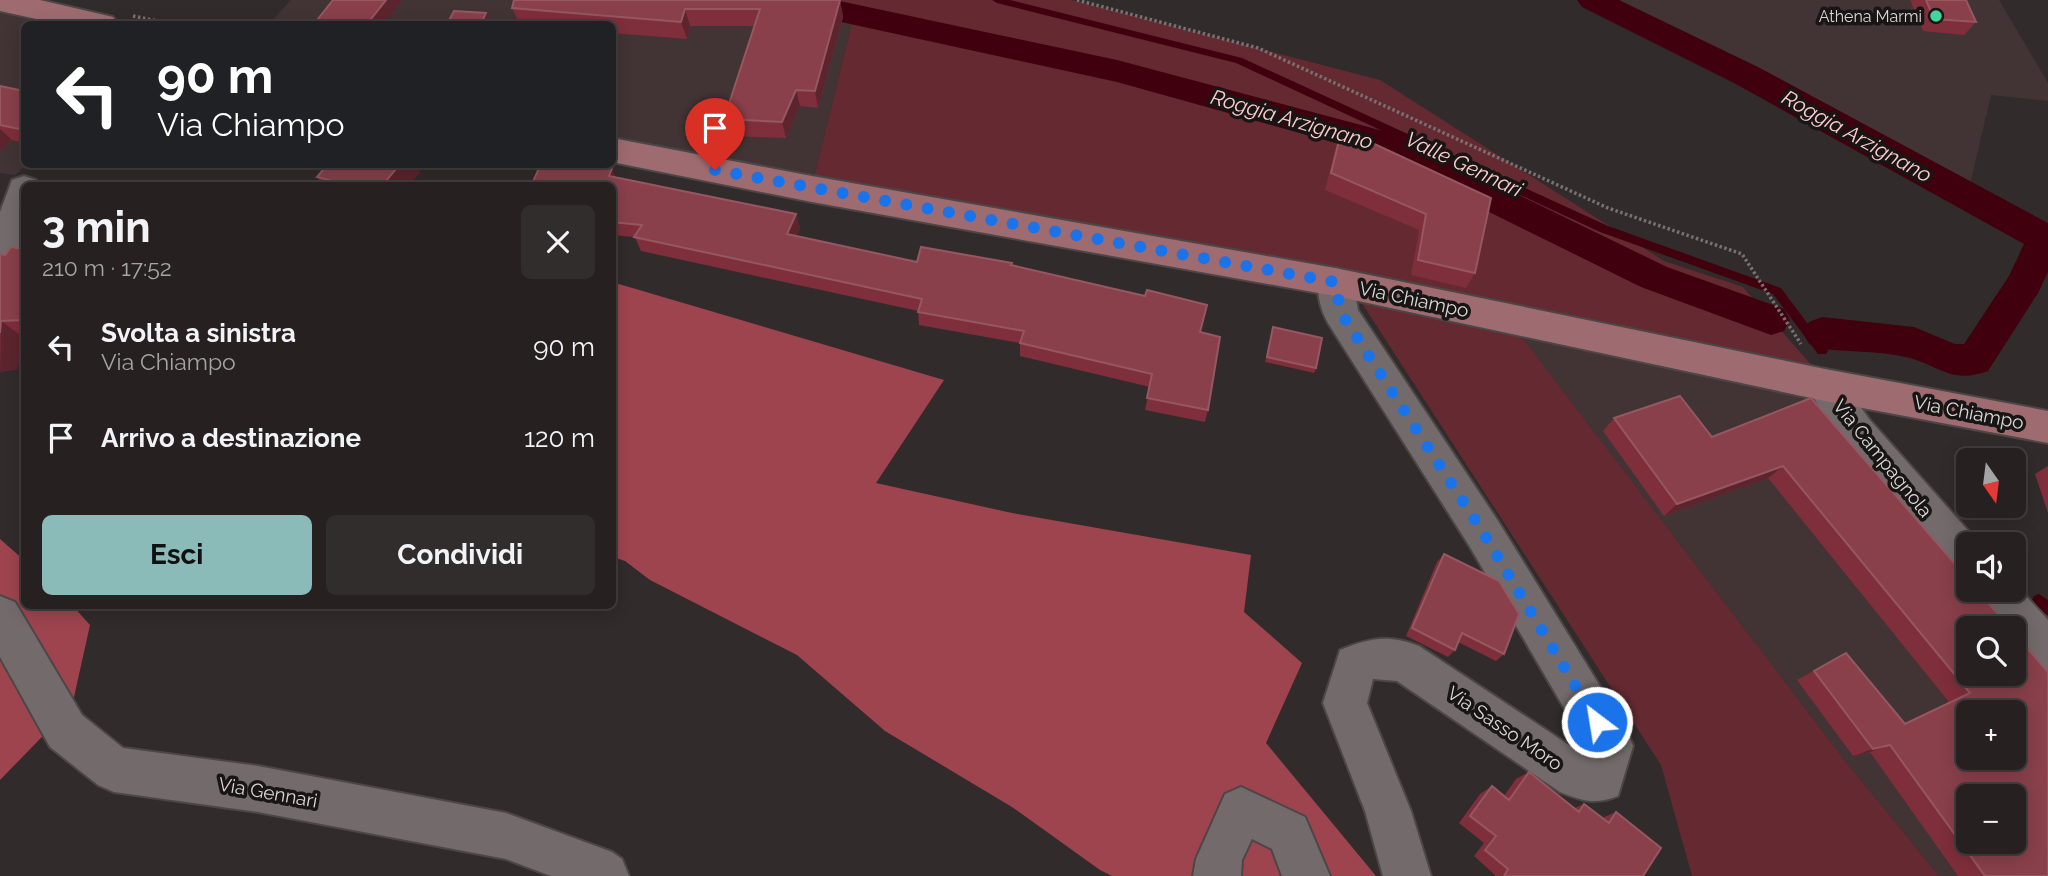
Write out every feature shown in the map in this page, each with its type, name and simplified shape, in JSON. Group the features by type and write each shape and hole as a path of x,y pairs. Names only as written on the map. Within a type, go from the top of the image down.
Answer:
{"main road":[{"path":"0,1 90,21"},
{"name":"Via Chiampo","path":"616,151 812,189 1335,282 1825,385 2048,427"}],"street":[{"path":"0,268 21,200"},
{"name":"Via Sasso Moro","path":"1335,282 1341,313 1484,534 1611,746 1602,780 1576,776 1404,660 1375,658 1355,665 1345,703 1388,811 1407,876"},
{"name":"Via Campagnola","path":"1825,385 1855,431 1956,546"},
{"path":"2004,602 2048,652"},
{"name":"Via Gennari","path":"0,616 66,731 114,769 258,789 506,836 595,869 606,876"},
{"path":"1217,876 1219,859 1241,810 1289,833 1306,876"}],"path":[{"path":"1077,0 1258,48 1608,208 1742,254 1798,338"}],"shaded area":[{"path":"0,0 38,0 126,21 21,21 23,168 15,175 0,173"},
{"path":"291,0 826,0 832,9 853,19 810,194 616,145 616,21 272,21"},
{"path":"826,0 1072,0 1380,80 1664,261 1743,287 1835,392 1514,327 1846,762 1939,876 1692,876 1661,765 1354,291 810,194 853,19 832,9"},
{"path":"1596,0 1999,0 2048,83 2048,101 1991,95 1965,206"},
{"path":"616,283 944,380 876,483 1012,513 1251,555 1244,612 1302,663 1266,743 1376,876 1112,876 1012,807 885,731 797,655 650,580 625,561 616,558"},
{"path":"1513,326 1835,392 1956,542 1956,602 2004,602 2015,616 1956,616 1956,686 2026,686 2026,630 2048,657 2048,876 1939,876 1846,762"},
{"path":"0,539 21,557 21,609 76,609 90,625 72,706 0,780"}],"building":[{"path":"333,0 386,0 369,21 316,21"},
{"path":"514,0 840,0 815,91 796,90 782,122 724,119 760,9 685,9 681,22 512,8"},
{"path":"1926,0 1966,0 1976,22 1934,19"},
{"path":"454,11 486,13 482,21 449,21"},
{"path":"0,86 21,90 21,126 19,129 0,125"},
{"path":"1342,129 1491,198 1475,273 1418,260 1426,214 1331,173"},
{"path":"325,168 397,168 385,182 336,182 317,177"},
{"path":"539,168 612,168 609,176 796,214 787,234 917,262 921,247 1012,263 1011,265 1145,296 1147,290 1207,305 1200,332 1220,337 1208,410 1147,398 1152,374 1020,343 1024,331 918,312 922,299 634,237 642,225 616,222 616,182 533,182"},
{"path":"11,247 21,249 21,320 1,321 0,333 0,254 5,255"},
{"path":"1273,327 1322,338 1316,368 1267,357"},
{"path":"1680,396 1712,437 1811,398 1956,565 1956,602 1987,602 2000,616 1956,616 1956,676 1783,466 1677,504 1614,418"},
{"path":"1444,554 1499,581 1519,614 1504,654 1462,633 1455,650 1412,628"},
{"path":"2026,647 2048,672 2048,876 1985,876 1969,854 2026,854 2026,784 1956,784 1956,836 1890,745 1873,749 1814,671 1846,653 1905,724 1970,693 1964,686 2026,686"},
{"path":"1529,772 1579,812 1584,804 1609,823 1616,812 1661,848 1643,876 1504,876 1508,869 1485,850 1496,836 1470,816 1492,786 1509,800"}],"waterway":[{"name":"Roggia Arzignano","path":"786,0 1117,71 1379,142 1654,277 1771,320"},
{"name":"Valle Gennari","path":"997,0 1239,60 1604,229 1777,291 1822,351"},
{"name":"Roggia Arzignano","path":"1593,0 1746,75 2044,238"},
{"name":"Roggia Arzignano","path":"1822,333 1914,343 1952,360 1974,360 2025,283 2044,238"},
{"name":"Roggia Arzignano","path":"2044,238 2048,239"},
{"name":"Valle Gennari","path":"2039,600 2048,609"}],"place":[{"name":"Athena Marmi","path":"1936,16"}],"route":[{"path":"715,170 1335,282 1341,313 1484,534 1597,722"}]}
